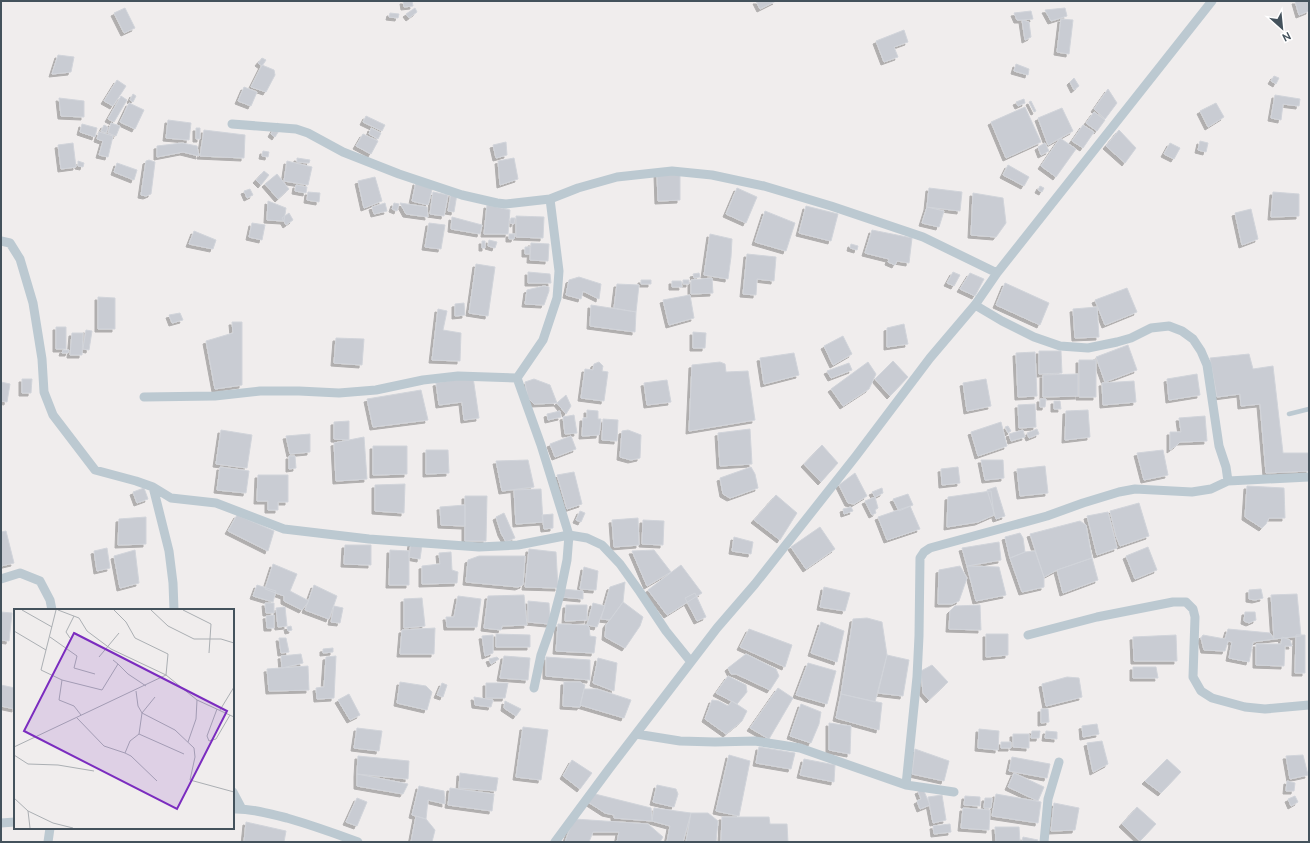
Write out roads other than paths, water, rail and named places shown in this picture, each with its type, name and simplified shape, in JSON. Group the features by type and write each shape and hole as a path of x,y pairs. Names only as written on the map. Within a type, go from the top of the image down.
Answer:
{"street":[{"path":"555,842 717,628 856,456 930,358 975,305 997,273 1212,1"},
{"path":"232,124 296,129 308,133 343,152 399,174 462,194 506,204 550,199 578,188 617,177 672,171 712,175 772,188 923,237 997,273"},
{"path":"517,378 543,340 557,298 559,271 550,199"},
{"path":"1,241 10,243 20,259 33,303 42,359 44,392 52,415 95,470 154,487 171,498 216,503 284,529 369,539 479,547 518,545 569,535 587,538 602,545 615,559 640,592 666,631 691,662"},
{"path":"975,305 1034,337 1060,346 1088,348 1130,338 1151,328 1169,326 1182,331 1193,339 1201,351 1207,365 1219,446 1226,467 1228,481"},
{"path":"144,397 215,396 260,391 339,393 376,390 423,380 458,376 517,378"},
{"path":"517,378 541,445 569,535 567,560 560,594 552,624 541,655 534,688"},
{"path":"906,785 917,677 920,558 924,552 930,548 1047,516 1119,492 1135,489 1192,492 1211,489 1228,481 1309,477"},
{"path":"154,487 169,550 173,583 174,609"},
{"path":"1,579 20,573 40,581 50,600 52,609"},
{"path":"1028,635 1097,617 1173,602 1186,602 1193,609 1195,617 1193,677 1200,691 1212,698 1245,707 1265,709 1309,704"},
{"path":"636,734 680,740 715,742 756,741 800,748 906,785 954,792"},
{"path":"1044,842 1048,799 1059,762"},
{"path":"234,795 238,809 267,813 332,832 358,842"},
{"path":"1,823 14,822"},
{"path":"48,842 50,829"}],"lane":[{"path":"1289,414 1309,409"}]}
